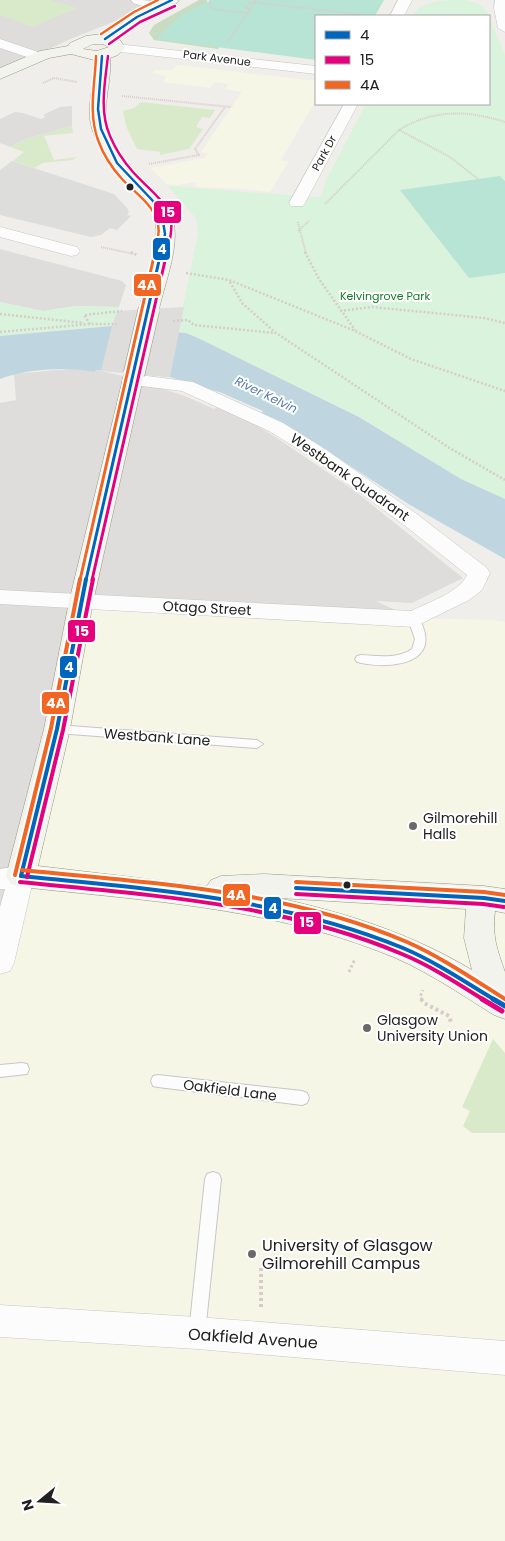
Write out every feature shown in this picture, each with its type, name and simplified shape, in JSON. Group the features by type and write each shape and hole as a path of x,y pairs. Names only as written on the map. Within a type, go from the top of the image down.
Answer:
{"street":[{"path":"138,0 158,6"},
{"path":"0,74 55,52 75,49 84,55 102,56 112,53 111,44 130,22 172,0"},
{"path":"398,15 406,0"},
{"path":"502,0 501,8 505,28"},
{"path":"75,49 75,46 84,40 111,44"},
{"path":"0,43 39,57"},
{"name":"Park Avenue","path":"111,44 315,70"},
{"path":"0,963 11,878 57,729 80,602 165,234 163,215 155,203 126,174 110,152 99,121 99,88 102,56"},
{"path":"0,60 17,67"},
{"name":"Park Dr","path":"297,203 350,105"},
{"path":"0,232 71,251"},
{"name":"Westbank Quadrant","path":"133,377 186,386 240,408 276,427 318,454 411,520 479,573 474,585 461,595 414,619"},
{"name":"Otago Street","path":"0,597 414,619"},
{"path":"11,878 152,890 312,916 390,942 445,969 505,1006"},
{"path":"152,890 264,886 495,900"},
{"path":"495,900 480,908 478,931 480,952 495,966 505,998"},
{"path":"445,969 495,966"},
{"name":"Oakfield Avenue","path":"0,1322 197,1333 505,1358"}],"lane":[{"path":"361,659 399,660 416,653 420,647 421,640 414,619"},
{"name":"Westbank Lane","path":"57,729 257,744"},
{"path":"0,1071 22,1069"},
{"name":"Oakfield Lane","path":"158,1081 302,1098"},
{"path":"197,1333 213,1179"}],"path":[{"path":"210,0 208,2 214,9 248,13"},
{"path":"215,58 255,1 358,14"},
{"path":"43,84 54,78 99,88 231,107"},
{"path":"155,163 199,156 195,149 225,107"},
{"path":"325,204 409,122 448,114 477,113 505,122"},
{"path":"399,130 440,150 462,164 478,179"},
{"path":"297,203 298,231 314,271 355,331"},
{"path":"298,231 312,217"},
{"path":"101,248 128,251 138,256 140,260"},
{"path":"157,272 190,274 229,280 355,331 411,359 505,391"},
{"path":"229,280 242,303 276,334 448,447 505,480"},
{"path":"340,311 372,307 484,318 505,323"},
{"path":"0,314 90,324 84,315 117,311"}],"shaded area":[{"path":"0,0 168,0 73,38 0,71"},
{"path":"177,65 315,81 315,102 281,160 288,162 270,192 197,187 195,182 178,185 167,184 150,168 205,158 208,153 201,152 242,92 225,89 228,84 215,82 210,88 163,82 166,76 152,73 155,70 172,70"},
{"path":"72,106 72,126 26,139 10,147 0,143 0,119 15,112 41,119 46,117 43,115 60,107"},
{"path":"12,161 114,194 127,208 129,212 127,215 131,216 117,230 110,228 101,235 91,237 0,215 0,170"},
{"path":"0,249 122,281 126,285 119,307 76,306 43,311 0,302"},
{"path":"78,368 119,375 185,396 214,409 217,407 249,421 355,491 463,578 412,603 376,601 414,619 0,963 0,403 16,400 14,374"},
{"name":"University of Glasgow Gilmorehill Campus","path":"81,602 505,622 505,1541 0,1541 0,966"}],"green space":[{"path":"0,0 49,0 74,7 76,10 33,27 0,15"},
{"path":"199,0 207,0 208,7 233,26 218,49 154,40 149,33 154,25"},
{"path":"212,0 384,0 376,15 315,15 315,60 156,39 181,15"},
{"path":"464,0 472,2 485,9 488,15 413,15 428,4"},
{"name":"Kelvingrove Park","path":"490,19 505,55 505,499 461,479 360,417 198,338 178,332 198,233 196,218 168,186 314,197 321,196 327,178 365,105 490,105"},
{"path":"141,102 215,110 210,118 202,117 196,127 203,129 189,149 160,155 160,152 137,149 126,126 123,111 134,108"},
{"path":"72,126 73,133 44,136 54,160 77,157 73,160 43,163 34,168 13,161 24,152 10,147 26,139"},
{"path":"500,176 505,181 505,273 469,278 400,190"},
{"path":"0,302 43,311 76,306 119,307 112,326 0,336"},
{"path":"493,1039 505,1053 505,1133 472,1133 463,1126 470,1111 462,1107"}],"water":[{"name":"River Kelvin","path":"112,326 186,333 198,338 359,417 461,479 505,499 505,559 410,505 309,439 262,413 263,411 222,393 170,377 96,370 94,372 72,369 47,369 0,379 0,336"}],"pier":[{"path":"184,307 170,377 101,371 117,311"}],"transit line":[{"name":"4A","path":"101,34 134,12 158,0"},
{"name":"4","path":"105,39 137,17 172,0"},
{"name":"15","path":"109,44 140,22 175,6"},
{"name":"4A","path":"15,875 51,728 75,601 159,233 158,224 152,209 111,165 94,128 92,98 96,56"},
{"name":"4","path":"21,876 57,729 81,602 165,234 162,215 158,208 120,167 109,149 101,129 98,109 102,56"},
{"name":"15","path":"27,877 63,730 87,603 171,235 171,219 165,206 131,170 110,136 105,120 103,102 108,56"},
{"name":"4A","path":"22,870 218,892 314,911 361,925 407,942 445,962 505,999"},
{"name":"4","path":"21,876 167,891 264,906 311,917 358,931 403,948 455,975 505,1006"},
{"name":"15","path":"20,882 165,897 261,912 308,923 355,936 400,953 439,973 502,1011"},
{"name":"4A","path":"296,882 484,892 505,895"},
{"name":"4","path":"296,888 484,898 505,901"},
{"name":"15","path":"296,894 483,904 504,907"}],"place":[{"name":"Gilmorehill Halls","path":"413,826"},
{"name":"Glasgow University Union","path":"367,1028"},
{"name":"University of Glasgow Gilmorehill Campus","path":"252,1254"}]}
